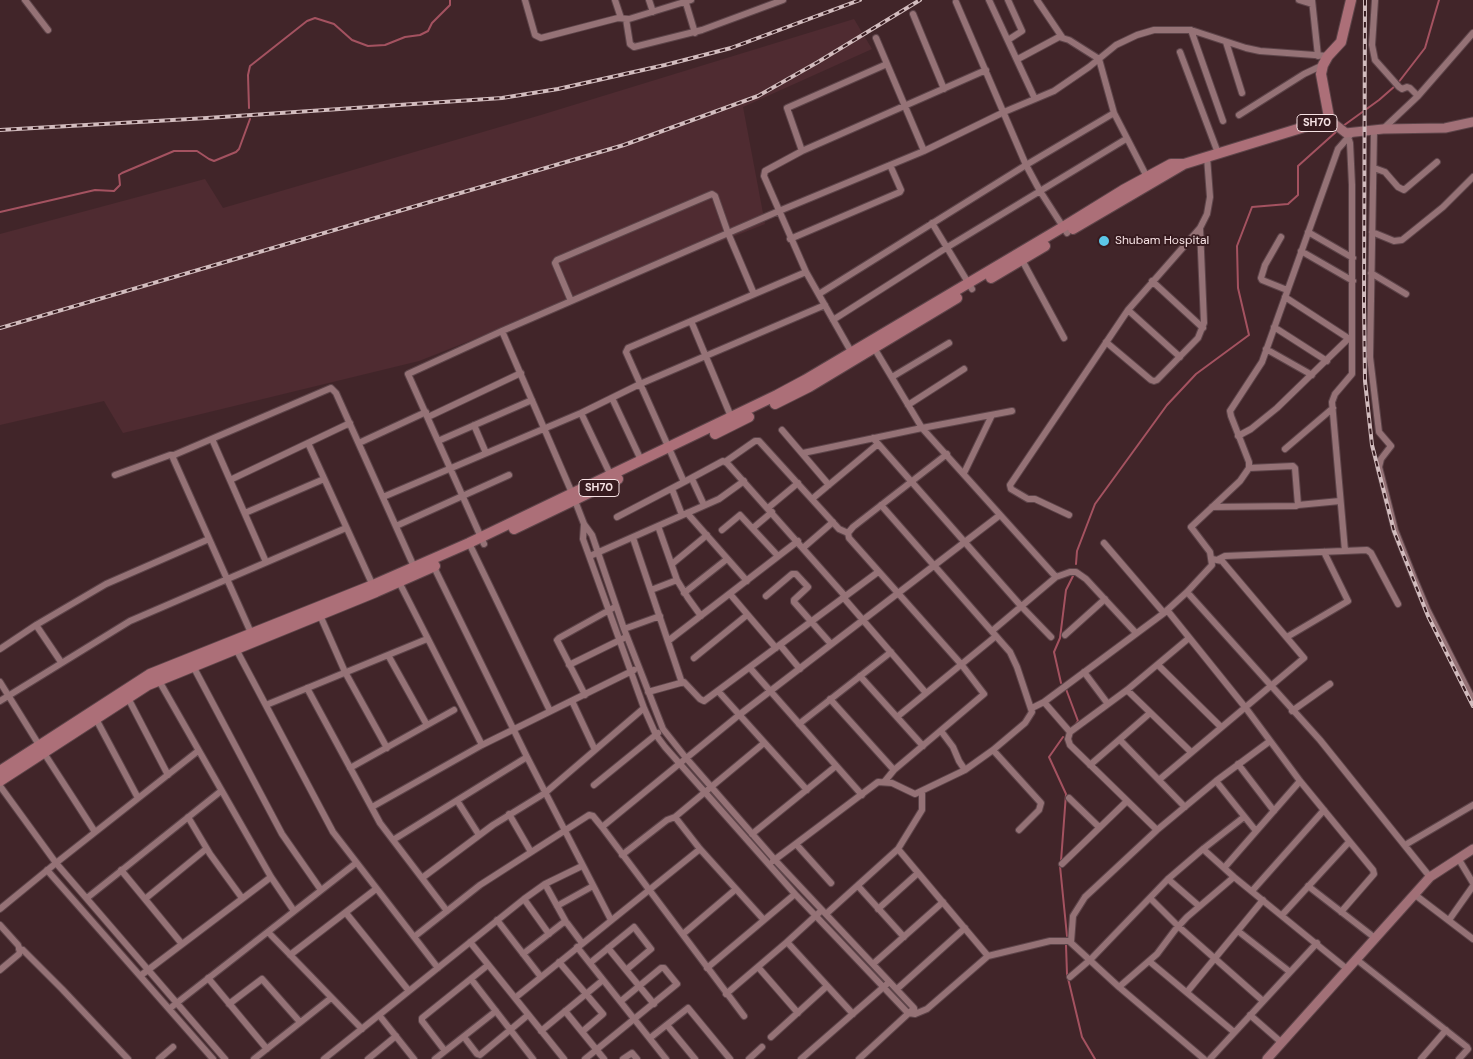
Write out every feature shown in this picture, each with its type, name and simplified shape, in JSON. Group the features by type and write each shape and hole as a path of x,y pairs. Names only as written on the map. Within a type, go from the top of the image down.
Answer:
{"main road":[{"path":"1323,59 1341,42 1351,0"},
{"name":"SH70","path":"0,781 42,750 156,676 416,571 809,387 872,344 1148,180 1175,171 1184,164 1332,121 1321,74 1323,59"},
{"name":"SH70","path":"970,286 1022,260 1065,230"},
{"name":"SH70","path":"612,478 641,460 671,450"},
{"name":"SH70","path":"374,589 399,582 416,571"},
{"name":"SH70","path":"0,771 42,750 96,719 128,698 156,676 193,666 236,649 253,637"}],"street":[{"path":"25,0 48,30"},
{"path":"525,0 536,35 541,38 653,12 687,1 694,33"},
{"path":"615,0 630,44 634,47 694,33 783,0"},
{"path":"649,0 653,12"},
{"path":"989,0 1036,99"},
{"path":"1008,0 1022,31 1008,40"},
{"path":"1037,0 1062,37 1099,58 1114,112 1148,180"},
{"path":"1299,0 1312,2 1323,59"},
{"path":"1375,0 1373,53 1378,65 1399,87 1402,89 1410,88 1418,96"},
{"path":"956,2 1026,165 1065,230"},
{"path":"913,14 944,89"},
{"path":"483,540 408,374 502,331 779,211 924,152 1004,112 1063,87 1116,45 1137,35 1154,30 1192,30 1260,51 1323,59"},
{"path":"1192,30 1223,122"},
{"path":"1473,33 1418,96 1379,130 1374,168 1370,357 1376,421 1380,435 1391,446 1381,459 1378,467 1395,530 1427,609 1473,700"},
{"path":"1018,59 1062,37"},
{"path":"876,38 924,152"},
{"path":"1226,42 1242,93"},
{"path":"1180,52 1218,154"},
{"path":"1239,115 1304,74 1323,59"},
{"path":"802,151 787,108 887,64"},
{"path":"853,356 806,272 790,239 764,176 765,171 802,151 986,70"},
{"path":"819,294 1114,112"},
{"path":"1332,121 1349,134 1379,130 1445,128 1473,122"},
{"path":"1160,779 1304,660 1304,656 1222,561 1215,559 1191,527 1240,481 1249,468 1249,462 1230,411 1262,362 1338,149 1349,134"},
{"path":"1345,551 1333,398 1352,374 1353,258 1349,134"},
{"path":"833,320 946,248 1126,139"},
{"path":"1069,515 1035,499 1028,499 1011,489 1010,485 1128,310 1200,228 1207,214 1210,197 1207,157"},
{"path":"1374,168 1385,172 1398,187 1404,190 1437,162"},
{"path":"790,239 900,192 901,190 890,165"},
{"path":"1372,232 1394,240 1402,240 1443,207 1473,177"},
{"path":"571,302 555,263 557,260 712,194 754,294"},
{"path":"932,223 970,286"},
{"path":"1106,342 1154,381 1198,338 1204,328 1200,228"},
{"path":"1308,232 1353,258"},
{"path":"1281,237 1260,278 1287,290"},
{"path":"1301,251 1353,281"},
{"path":"1022,260 1064,338"},
{"path":"684,482 626,352 628,348 806,272"},
{"path":"1371,274 1406,294"},
{"path":"1152,281 1204,328"},
{"path":"1285,298 1351,339"},
{"path":"383,497 582,414 640,384 825,305"},
{"path":"1128,310 1180,357"},
{"path":"691,321 733,421"},
{"path":"1274,328 1327,361"},
{"path":"502,331 574,496 584,524 592,535 624,629 663,729 775,860 890,981 912,1012"},
{"path":"1238,436 1266,418 1351,339"},
{"path":"892,378 949,343"},
{"path":"872,344 922,428 1056,577"},
{"path":"1266,349 1312,375"},
{"path":"908,405 964,369"},
{"path":"358,443 521,373"},
{"path":"115,475 174,455 331,388 336,393 416,571"},
{"path":"612,398 641,460"},
{"path":"438,441 532,400"},
{"path":"1285,449 1333,408"},
{"path":"803,453 1012,411"},
{"path":"582,414 612,478"},
{"path":"964,473 992,415"},
{"path":"230,480 350,424"},
{"path":"474,426 486,453"},
{"path":"782,430 829,485"},
{"path":"212,438 266,562"},
{"path":"873,438 1021,606 1052,637"},
{"path":"617,517 725,462 757,440 839,529 848,533"},
{"path":"308,443 374,589"},
{"path":"812,499 878,444"},
{"path":"848,533 947,454"},
{"path":"174,455 253,637"},
{"path":"725,462 798,541 926,693"},
{"path":"1249,468 1290,464 1293,466 1295,468 1298,504"},
{"path":"396,526 509,475"},
{"path":"692,479 704,505"},
{"path":"245,513 324,480"},
{"path":"590,556 725,495 744,481"},
{"path":"753,528 798,483"},
{"path":"672,490 685,514 707,535 747,581"},
{"path":"1212,507 1296,506 1298,504 1340,501"},
{"path":"769,865 878,782 892,783 915,794 922,792 965,770 1025,723 1032,712 1010,652 881,506"},
{"path":"722,530 740,515 778,556"},
{"path":"602,827 739,715 1000,515"},
{"path":"803,548 833,522"},
{"path":"584,524 583,539 644,708 656,735 665,748 815,916 912,1012"},
{"path":"658,526 677,580 701,616"},
{"path":"0,701 130,621 346,528"},
{"path":"848,533 849,538 961,664 984,694 894,770 885,781"},
{"path":"672,564 707,535"},
{"path":"633,538 682,683"},
{"path":"0,650 36,625 106,584 209,539"},
{"path":"668,641 798,541"},
{"path":"1104,543 1189,638 1374,873 1342,912"},
{"path":"471,546 550,710"},
{"path":"1032,708 1044,702 1166,611 1187,592 1212,565 1215,559 1223,556 1369,551 1398,604"},
{"path":"1287,637 1348,601 1324,552"},
{"path":"684,593 727,559"},
{"path":"432,563 513,730 611,920"},
{"path":"648,692 686,683 702,701 750,668 878,572"},
{"path":"897,717 961,664 1021,606 1056,577 1065,573 1076,572 1086,579 1136,633"},
{"path":"766,596 792,574 796,574 808,587 794,601 831,644"},
{"path":"651,590 677,580"},
{"path":"399,582 482,745"},
{"path":"1187,592 1320,740 1430,877"},
{"path":"730,594 747,615 800,669"},
{"path":"1065,635 1105,599"},
{"path":"585,695 558,639 617,606"},
{"path":"318,611 345,672 387,748"},
{"path":"694,658 747,615"},
{"path":"624,629 660,616"},
{"path":"36,625 61,662"},
{"path":"569,665 627,636"},
{"path":"1157,830 1070,745 1068,739 1070,732 1127,690 1189,638"},
{"path":"266,705 427,639"},
{"path":"236,649 333,832 438,968"},
{"path":"799,724 891,652"},
{"path":"388,655 427,726"},
{"path":"1158,665 1221,727"},
{"path":"193,666 282,834 321,890"},
{"path":"372,807 482,745 639,668"},
{"path":"750,668 862,795"},
{"path":"1084,672 1108,704"},
{"path":"156,676 271,877 294,911"},
{"path":"860,676 923,746"},
{"path":"0,682 95,832"},
{"path":"1292,710 1330,684"},
{"path":"307,688 380,823 447,911"},
{"path":"1127,690 1191,752"},
{"path":"718,691 807,790"},
{"path":"128,698 168,775"},
{"path":"830,699 894,770"},
{"path":"572,701 595,750"},
{"path":"1044,702 1070,732"},
{"path":"422,878 479,835 545,793 644,708"},
{"path":"350,768 454,710"},
{"path":"1090,765 1150,713"},
{"path":"96,719 138,798"},
{"path":"594,785 663,729"},
{"path":"941,731 953,746 965,770"},
{"path":"1120,740 1160,779 1185,807"},
{"path":"1072,942 1073,916 1085,897 1157,830 1216,781 1270,741"},
{"path":"622,854 667,820 675,817 764,743"},
{"path":"992,750 1041,803 1039,810 1019,830"},
{"path":"0,909 198,751"},
{"path":"393,840 458,802 527,757"},
{"path":"1238,764 1274,811"},
{"path":"752,834 836,766"},
{"path":"1216,781 1256,831"},
{"path":"1224,868 1300,781"},
{"path":"0,786 56,863 225,1059"},
{"path":"87,898 221,791"},
{"path":"726,994 815,916 824,912 858,886 898,848 919,816 923,805 922,792"},
{"path":"1069,798 1099,828"},
{"path":"1062,864 1127,801"},
{"path":"458,802 479,835"},
{"path":"1405,845 1473,805"},
{"path":"1252,891 1324,810"},
{"path":"510,814 531,852"},
{"path":"414,937 480,885 589,815 593,816 602,827 744,1016"},
{"path":"188,817 206,850 242,898"},
{"path":"675,817 700,849 764,920"},
{"path":"1070,977 1168,879 1244,817"},
{"path":"1282,915 1349,842"},
{"path":"796,844 831,882"},
{"path":"898,848 988,956"},
{"path":"515,998 700,849"},
{"path":"1203,849 1234,877 1347,968"},
{"path":"1267,1059 1430,877 1473,849"},
{"path":"145,899 206,850"},
{"path":"1448,920 1473,884 1458,858"},
{"path":"169,1009 356,863"},
{"path":"324,1059 524,899 545,884 582,866"},
{"path":"47,870 213,1059"},
{"path":"121,870 182,944"},
{"path":"878,909 918,873"},
{"path":"140,976 271,877"},
{"path":"1119,987 1150,961 1178,926 1234,877"},
{"path":"1168,879 1199,906"},
{"path":"545,884 590,963 666,1059"},
{"path":"557,906 593,886"},
{"path":"858,886 904,937"},
{"path":"1308,886 1375,938"},
{"path":"290,955 376,889"},
{"path":"683,934 736,889"},
{"path":"707,968 795,894"},
{"path":"1414,894 1473,939"},
{"path":"1150,898 1214,959 1263,1001"},
{"path":"524,899 548,934"},
{"path":"1187,992 1263,900"},
{"path":"873,964 943,902"},
{"path":"346,913 409,991"},
{"path":"497,920 541,977"},
{"path":"523,954 566,922"},
{"path":"0,926 20,949 36,963 128,1059"},
{"path":"590,963 633,927 651,949 626,970"},
{"path":"897,989 964,928"},
{"path":"1238,931 1290,972"},
{"path":"268,932 362,1029"},
{"path":"859,1059 912,1012 927,1008 988,956 1061,940 1072,942 1119,987 1204,1059"},
{"path":"470,942 564,1059"},
{"path":"786,942 853,1014"},
{"path":"1210,1059 1317,943"},
{"path":"608,948 654,1004"},
{"path":"0,970 19,954 20,949"},
{"path":"1356,959 1468,1048 1459,1059"},
{"path":"1150,961 1234,1032"},
{"path":"559,962 603,1014 582,1031"},
{"path":"445,1051 422,1021 422,1018 488,965"},
{"path":"758,967 798,1013"},
{"path":"585,1059 677,985 664,968 661,968 621,1001"},
{"path":"208,978 267,1049"},
{"path":"229,1004 262,978 300,1022"},
{"path":"471,979 533,1059"},
{"path":"541,1031 603,980"},
{"path":"801,1059 890,981"},
{"path":"772,1037 827,986"},
{"path":"254,1059 331,998"},
{"path":"650,1038 688,1008 730,1059"},
{"path":"435,1059 496,1011"},
{"path":"565,1011 604,1059"},
{"path":"379,1015 414,1059"},
{"path":"464,1037 477,1054 480,1055 528,1015"},
{"path":"1250,1015 1282,1043"},
{"path":"667,1025 695,1059"},
{"path":"1421,1059 1446,1030"},
{"path":"370,1058 396,1036"},
{"path":"159,1059 172,1047"},
{"path":"749,1059 762,1047"},
{"path":"623,1059 632,1053 638,1059"}],"shaded area":[{"path":"854,19 872,49 743,107 765,224 419,361 123,433 104,401 0,425 0,234 205,179 223,208 541,115"}],"waterway":[{"path":"249,108 248,75 250,66 307,21 315,18 334,24 352,40 368,46 385,45 428,31 432,23 450,5 450,0"},
{"path":"1398,83 1425,48 1439,0"},
{"path":"1343,126 1395,86"},
{"path":"0,212 95,190 114,191 120,185 119,175 174,151 197,151 214,161 239,149 250,119"},
{"path":"1076,564 1077,551 1095,504 1167,405 1196,374 1249,335 1238,288 1237,246 1252,207 1288,204 1298,195 1298,166 1337,131"},
{"path":"1061,683 1054,652 1060,638 1066,590 1073,576"},
{"path":"1066,689 1078,721 1075,725"},
{"path":"1061,861 1066,794 1049,757 1063,737"},
{"path":"1060,866 1067,936"},
{"path":"1066,945 1067,974 1082,1037 1095,1059"}],"railway":[{"path":"0,130 502,98 558,89 731,48 860,0"},
{"path":"0,328 624,145 758,96 920,0"},
{"path":"1365,0 1365,381 1372,445 1394,531 1428,616 1473,706"}],"place":[{"name":"Shubam Hospital","path":"1104,241"}]}
